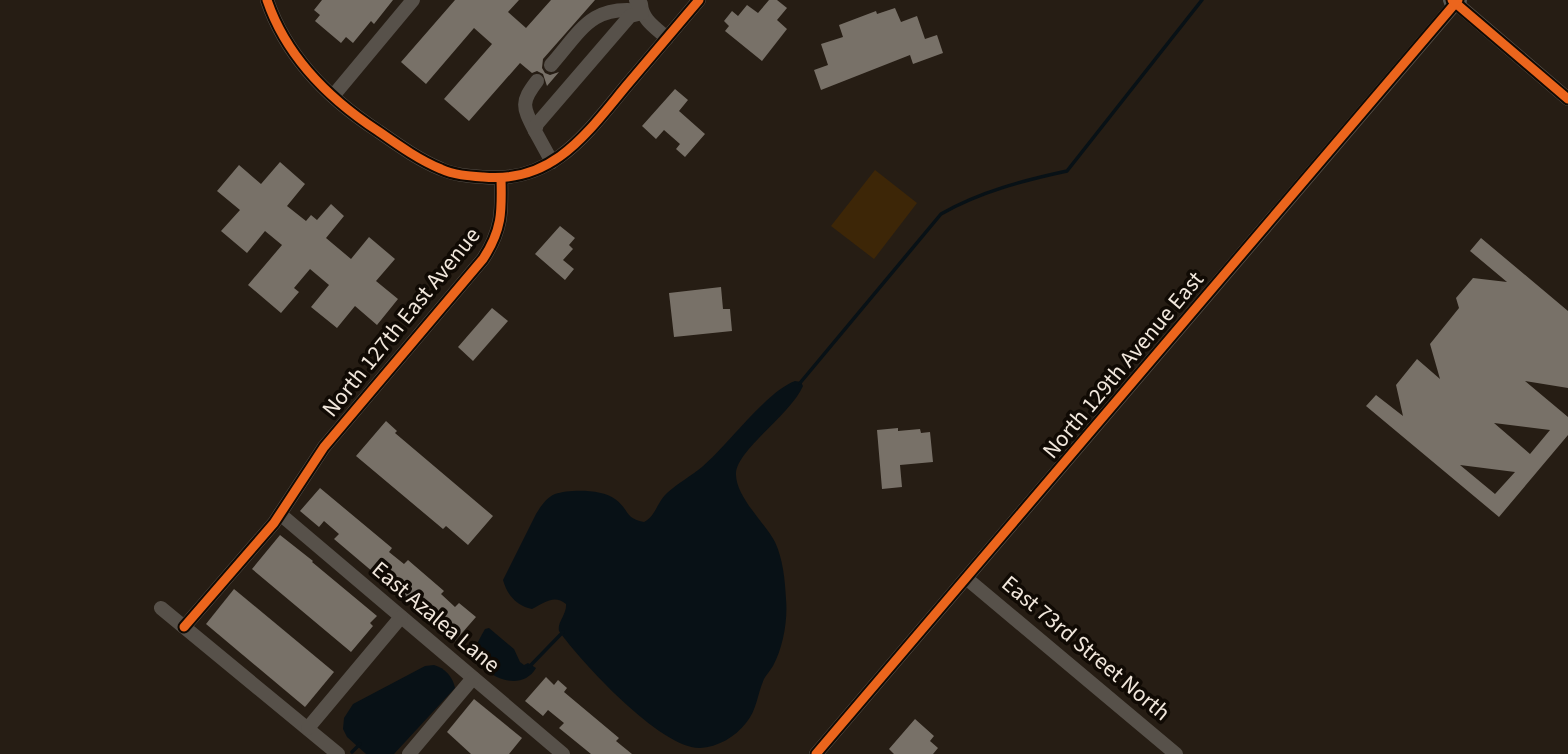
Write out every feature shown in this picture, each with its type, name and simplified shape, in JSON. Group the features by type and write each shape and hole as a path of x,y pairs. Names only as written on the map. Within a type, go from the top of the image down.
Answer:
{"street":[{"path":"267,0 280,32 314,79 373,128 443,170 465,176 501,179 522,175 552,162 570,150 699,0"},
{"path":"333,96 413,0"},
{"path":"1455,1 1568,99"},
{"name":"North 129th Avenue East","path":"816,754 1455,1"},
{"path":"640,6 667,38"},
{"path":"551,65 595,16 621,8 640,6"},
{"path":"535,131 537,124 640,6"},
{"path":"537,81 526,96 524,106 552,162"},
{"name":"North 127th East Avenue","path":"184,627 280,514 324,447 483,259 492,245 502,215 501,179"},
{"name":"East Azalea Lane","path":"280,514 563,754"},
{"name":"East 73rd Street North","path":"967,578 1176,754"},
{"path":"161,608 338,754"},
{"path":"309,728 401,617"},
{"path":"409,754 473,678"}],"shaded area":[{"path":"875,170 917,203 874,259 831,226"},
{"path":"795,381 801,382 803,386 797,397 746,453 736,473 740,491 775,542 782,562 786,616 780,651 764,679 750,718 742,728 713,746 700,748 684,745 644,720 623,702 570,645 559,631 566,604 553,600 532,609 527,608 513,599 503,580 536,514 552,496 561,492 577,491 602,493 615,499 633,519 644,522 667,493 702,467 772,396"},
{"path":"489,628 514,649 520,662 536,668 529,676 510,681 490,673 483,666 478,659 476,647 485,629"},
{"path":"434,665 448,674 455,688 394,754 366,754 347,737 343,729 344,718 353,704 425,666"}],"building":[{"path":"322,0 393,0 374,24 371,21 353,43 346,37 341,43 315,21 320,15 314,10"},
{"path":"455,0 519,0 508,12 526,28 551,0 595,0 543,59 542,68 545,73 550,75 559,72 547,86 543,74 537,71 532,73 520,63 469,121 444,99 492,44 474,28 426,84 401,62"},
{"path":"769,0 777,0 787,8 777,20 787,29 762,61 725,31 729,26 724,21 732,11 738,16 747,5 758,13"},
{"path":"895,8 901,22 917,16 925,39 937,35 943,53 913,64 910,55 821,90 814,70 828,65 821,44 843,37 839,25 876,11 877,14"},
{"path":"675,89 688,100 679,111 705,134 685,157 676,149 680,144 664,130 656,139 642,126"},
{"path":"280,162 305,184 287,206 306,221 311,215 317,220 331,204 344,216 326,238 351,259 369,237 395,259 376,281 398,299 377,325 355,306 337,328 311,307 329,285 310,269 294,288 299,292 281,313 248,285 282,245 265,231 247,253 221,231 240,210 217,191 239,165 261,184"},
{"path":"560,226 575,238 569,245 573,249 563,260 574,269 565,280 535,254"},
{"path":"1481,238 1568,311 1568,388 1525,381 1568,417 1568,435 1499,517 1366,406 1376,395 1403,416 1396,385 1417,359 1440,379 1430,344 1459,308 1456,298 1473,278 1507,282 1470,251","holes":["1494,423 1550,430 1530,454","1460,465 1515,472 1495,494"]},
{"path":"721,287 723,309 730,309 732,331 674,337 669,293"},
{"path":"492,308 508,321 473,361 458,347"},
{"path":"386,421 397,431 395,433 493,516 468,545 446,526 443,529 356,456"},
{"path":"898,428 898,431 920,429 921,433 930,432 933,462 900,465 902,487 882,489 877,430"},
{"path":"320,488 392,548 389,552 404,564 408,560 444,591 441,594 455,607 459,603 476,617 455,641 439,627 444,621 429,608 424,614 389,583 393,578 378,566 373,572 334,539 339,534 324,521 319,527 300,511"},
{"path":"280,535 377,616 370,623 373,626 351,652 252,569"},
{"path":"234,589 334,672 305,707 206,624"},
{"path":"546,677 554,685 558,680 567,688 564,692 619,738 616,741 632,754 591,754 559,728 564,723 548,710 543,716 525,701"},
{"path":"474,699 522,738 509,754 471,754 447,732"},
{"path":"915,719 934,736 930,741 938,748 933,754 894,754 889,749"}],"waterway":[{"path":"800,383 941,214 1002,188 1067,171 1202,0"},
{"path":"529,667 563,632"},
{"path":"352,752 360,744"}],"cycle path":[{"path":"267,0 285,40 298,58 343,105 425,161 456,174 483,177 508,177 529,172 549,164 566,152 597,121 699,0"},
{"path":"1452,0 1568,99"},
{"path":"816,754 1458,0"},
{"path":"184,627 274,523 324,447 483,259 497,230 501,179"}]}
